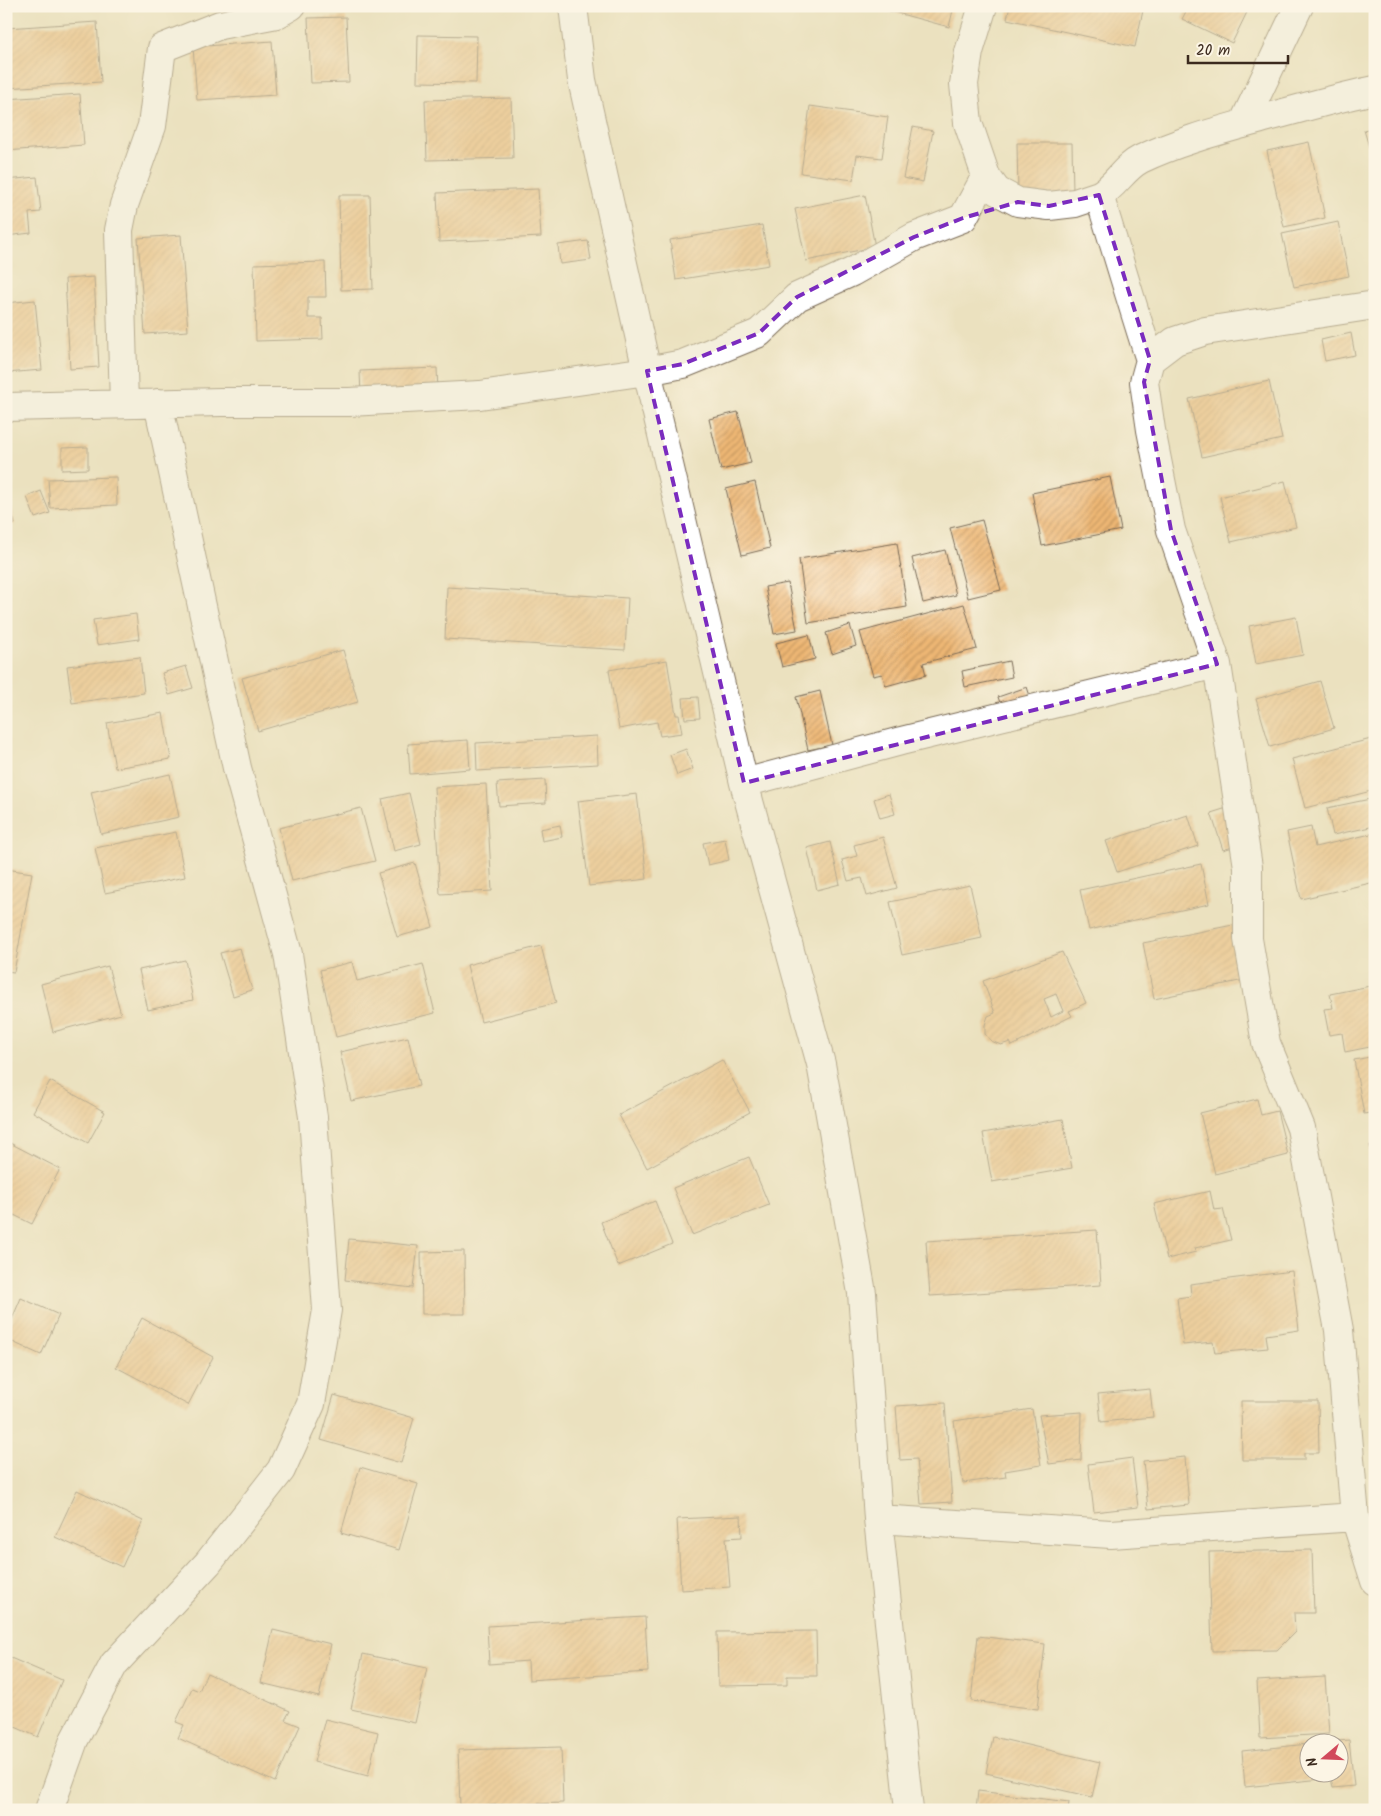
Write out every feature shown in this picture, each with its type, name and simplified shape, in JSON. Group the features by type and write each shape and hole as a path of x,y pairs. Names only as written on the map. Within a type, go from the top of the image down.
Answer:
{"street":[{"path":"124,404 119,230 124,205 152,126 162,48 220,25 277,14 291,6"},
{"path":"573,6 582,80 647,371 744,783 821,1064 862,1293 878,1519 909,1810"},
{"path":"983,6 969,52 964,84 968,123 986,176 997,191 1018,202 1049,206 1075,203 1110,189 1126,169 1140,160 1175,145 1243,124 1353,94 1375,90"},
{"path":"1243,124 1299,6"},
{"path":"962,218 986,176"},
{"path":"1098,195 1150,360 1144,382 1151,430 1171,530 1217,664 1248,867 1248,939 1266,1043 1301,1128 1339,1330 1355,1517 1375,1581"},
{"path":"6,407 158,403 349,402 480,395 683,364 759,333 796,297 852,272 914,237 962,218 985,213 1018,202"},
{"path":"1150,360 1175,342 1205,331 1375,305"},
{"path":"49,1810 74,1740 114,1664 208,1563 281,1470 311,1404 327,1310 313,1117 288,954 237,768 158,403"},
{"path":"744,783 901,741 1217,664"},
{"path":"878,1519 1111,1534 1355,1517"}],"highlighted area":[{"path":"1099,195 1150,360 1144,382 1171,530 1217,664 744,783 647,371 683,364 759,333 797,297 914,237 963,218 1018,202 1049,206"}],"building":[{"path":"871,6 954,6 949,27"},
{"path":"1010,6 1144,6 1135,47 1007,19"},
{"path":"1189,6 1250,6 1232,43 1182,19"},
{"path":"346,17 349,82 311,83 308,18"},
{"path":"97,22 101,82 6,88 6,28"},
{"path":"418,35 477,36 476,83 417,82"},
{"path":"272,41 276,95 197,100 193,47"},
{"path":"80,94 84,145 6,151 6,99"},
{"path":"511,98 513,158 427,160 425,100"},
{"path":"810,106 888,117 882,158 857,155 853,180 801,173"},
{"path":"913,127 933,131 923,182 903,178"},
{"path":"1375,127 1375,148 1370,150 1364,130"},
{"path":"1309,142 1325,218 1284,227 1267,151"},
{"path":"1017,143 1072,143 1073,193 1018,194"},
{"path":"37,177 41,212 29,213 31,233 6,236 6,180"},
{"path":"538,189 541,237 439,242 437,193"},
{"path":"339,195 370,195 373,289 341,290"},
{"path":"865,195 875,247 806,261 795,209"},
{"path":"1338,222 1349,276 1294,287 1282,234"},
{"path":"762,225 769,265 676,280 670,240"},
{"path":"181,235 188,331 145,334 138,238"},
{"path":"588,241 591,260 560,264 558,245"},
{"path":"325,262 326,297 308,297 308,318 322,318 323,339 256,341 254,264"},
{"path":"94,277 99,367 70,369 65,279"},
{"path":"35,300 42,370 6,373 6,303"},
{"path":"1351,333 1355,355 1325,361 1321,340"},
{"path":"437,368 438,393 361,396 360,371"},
{"path":"1269,381 1282,439 1202,457 1189,399"},
{"path":"738,412 751,463 721,470 709,419"},
{"path":"88,447 88,469 62,470 62,448"},
{"path":"116,477 117,505 50,508 48,479"},
{"path":"1110,477 1121,530 1042,546 1032,493"},
{"path":"1285,481 1296,527 1231,542 1220,497"},
{"path":"755,482 770,548 742,555 726,489"},
{"path":"41,491 50,513 35,518 27,497"},
{"path":"6,496 15,524 6,527"},
{"path":"982,520 1001,590 968,598 950,528"},
{"path":"897,543 907,607 808,623 799,559"},
{"path":"945,550 956,595 923,603 912,558"},
{"path":"788,583 797,630 774,634 765,587"},
{"path":"447,587 628,598 625,650 445,639"},
{"path":"964,604 977,649 923,663 926,675 886,686 882,674 873,676 860,632"},
{"path":"136,614 139,639 97,645 93,620"},
{"path":"1296,617 1303,655 1256,664 1249,626"},
{"path":"850,625 856,646 832,654 826,633"},
{"path":"809,635 815,659 782,667 776,643"},
{"path":"343,650 358,702 258,731 242,678"},
{"path":"140,657 144,693 72,703 67,666"},
{"path":"667,660 676,715 679,715 682,733 660,736 657,722 619,729 609,670"},
{"path":"1009,661 1012,677 965,687 962,671"},
{"path":"186,666 193,688 169,695 162,673"},
{"path":"1320,681 1334,728 1270,747 1256,699"},
{"path":"1027,687 1032,702 1003,711 998,697"},
{"path":"820,691 832,745 808,750 796,697"},
{"path":"698,697 700,718 685,719 683,698"},
{"path":"163,713 171,759 115,768 107,723"},
{"path":"597,736 598,764 477,771 476,743"},
{"path":"1375,738 1375,790 1305,808 1292,759"},
{"path":"468,740 470,769 410,774 408,744"},
{"path":"686,749 693,769 677,775 670,755"},
{"path":"170,774 179,817 101,834 91,792"},
{"path":"545,780 546,803 499,806 497,783"},
{"path":"486,784 492,891 440,894 434,787"},
{"path":"409,793 421,844 394,851 382,799"},
{"path":"637,794 647,879 589,886 578,801"},
{"path":"889,794 895,814 880,818 874,799"},
{"path":"1375,798 1375,826 1333,835 1327,808"},
{"path":"1230,807 1242,844 1223,850 1211,813"},
{"path":"361,808 375,861 292,881 279,828"},
{"path":"1188,815 1198,846 1117,872 1106,841"},
{"path":"560,825 562,837 542,841 540,829"},
{"path":"1311,827 1315,847 1375,833 1375,882 1301,899 1287,832"},
{"path":"176,832 185,877 105,893 95,848"},
{"path":"883,837 897,888 867,896 862,878 848,881 842,860 857,856 854,845"},
{"path":"725,839 729,860 708,865 703,843"},
{"path":"830,842 840,884 817,890 807,848"},
{"path":"415,863 433,927 397,937 378,873"},
{"path":"1201,864 1209,904 1089,930 1080,890"},
{"path":"6,869 32,873 14,972 6,971"},
{"path":"970,885 982,938 902,955 890,902"},
{"path":"1233,925 1244,980 1154,999 1143,943"},
{"path":"541,946 556,1003 481,1022 467,965"},
{"path":"240,948 252,990 233,996 220,953"},
{"path":"1062,952 1086,1003 1069,1011 1072,1016 1012,1046 1010,1042 1001,1045 991,1041 985,1034 988,1016 995,1013 983,981","holes":["1056,994 1063,1011 1051,1017 1044,999"]},
{"path":"185,960 193,1000 148,1010 139,970"},
{"path":"352,962 357,981 423,964 435,1013 336,1037 320,970"},
{"path":"108,966 121,1014 53,1032 41,984"},
{"path":"1375,985 1375,1046 1345,1052 1342,1033 1329,1035 1324,1009 1333,1008 1330,994"},
{"path":"408,1037 419,1086 351,1101 340,1052"},
{"path":"1375,1056 1375,1112 1364,1114 1354,1060"},
{"path":"722,1060 750,1112 647,1168 619,1115"},
{"path":"50,1081 105,1112 88,1143 33,1112"},
{"path":"1257,1099 1261,1115 1277,1111 1288,1155 1215,1174 1200,1113"},
{"path":"1063,1119 1072,1168 992,1182 983,1133"},
{"path":"6,1141 60,1169 32,1224 6,1211"},
{"path":"1370,1145 1375,1145 1375,1175 1374,1175"},
{"path":"749,1157 769,1205 692,1235 673,1188"},
{"path":"1210,1191 1214,1210 1223,1209 1231,1240 1195,1248 1196,1252 1167,1259 1154,1204"},
{"path":"655,1201 672,1244 618,1266 601,1222"},
{"path":"1097,1230 1101,1285 930,1296 926,1241"},
{"path":"349,1239 418,1246 413,1288 345,1280"},
{"path":"464,1251 465,1314 422,1314 421,1252"},
{"path":"1292,1271 1299,1330 1266,1335 1268,1348 1215,1353 1213,1342 1183,1345 1177,1298 1191,1296 1190,1284"},
{"path":"21,1298 59,1315 41,1355 6,1339 6,1333"},
{"path":"142,1318 213,1357 188,1405 116,1367"},
{"path":"1150,1389 1153,1417 1101,1422 1098,1394"},
{"path":"334,1395 414,1418 401,1463 321,1440"},
{"path":"1241,1401 1318,1401 1319,1453 1304,1453 1304,1460 1242,1460"},
{"path":"945,1403 952,1502 921,1504 917,1459 900,1460 896,1406"},
{"path":"1032,1409 1041,1465 1005,1471 1006,1477 963,1483 954,1421"},
{"path":"1082,1412 1081,1460 1049,1464 1039,1415"},
{"path":"1185,1457 1189,1505 1148,1509 1143,1461"},
{"path":"1132,1458 1138,1507 1094,1512 1088,1464"},
{"path":"360,1467 418,1484 399,1550 341,1533"},
{"path":"77,1490 143,1521 122,1567 55,1537"},
{"path":"741,1516 742,1537 726,1538 730,1587 681,1590 677,1519"},
{"path":"1312,1550 1314,1613 1294,1613 1295,1632 1277,1650 1212,1651 1209,1552"},
{"path":"645,1617 648,1672 529,1680 528,1661 489,1664 487,1626"},
{"path":"273,1630 331,1644 319,1697 261,1683"},
{"path":"816,1631 817,1676 787,1676 787,1685 718,1686 717,1632"},
{"path":"978,1636 1045,1644 1038,1709 971,1701"},
{"path":"363,1654 427,1668 415,1723 351,1709"},
{"path":"6,1656 62,1680 38,1737 6,1723"},
{"path":"207,1673 290,1711 285,1720 300,1726 275,1782 178,1738 184,1725 176,1722 192,1688 199,1691"},
{"path":"1325,1677 1329,1734 1298,1734 1298,1736 1260,1738 1257,1681"},
{"path":"325,1719 378,1732 368,1776 314,1762"},
{"path":"993,1737 1100,1762 1092,1797 986,1773"},
{"path":"1348,1740 1354,1786 1333,1788 1332,1784 1348,1784"},
{"path":"1298,1745 1298,1781 1245,1787 1242,1751"},
{"path":"561,1747 563,1803 460,1806 458,1750"},
{"path":"978,1791 1069,1802 1068,1810 976,1810"}]}
